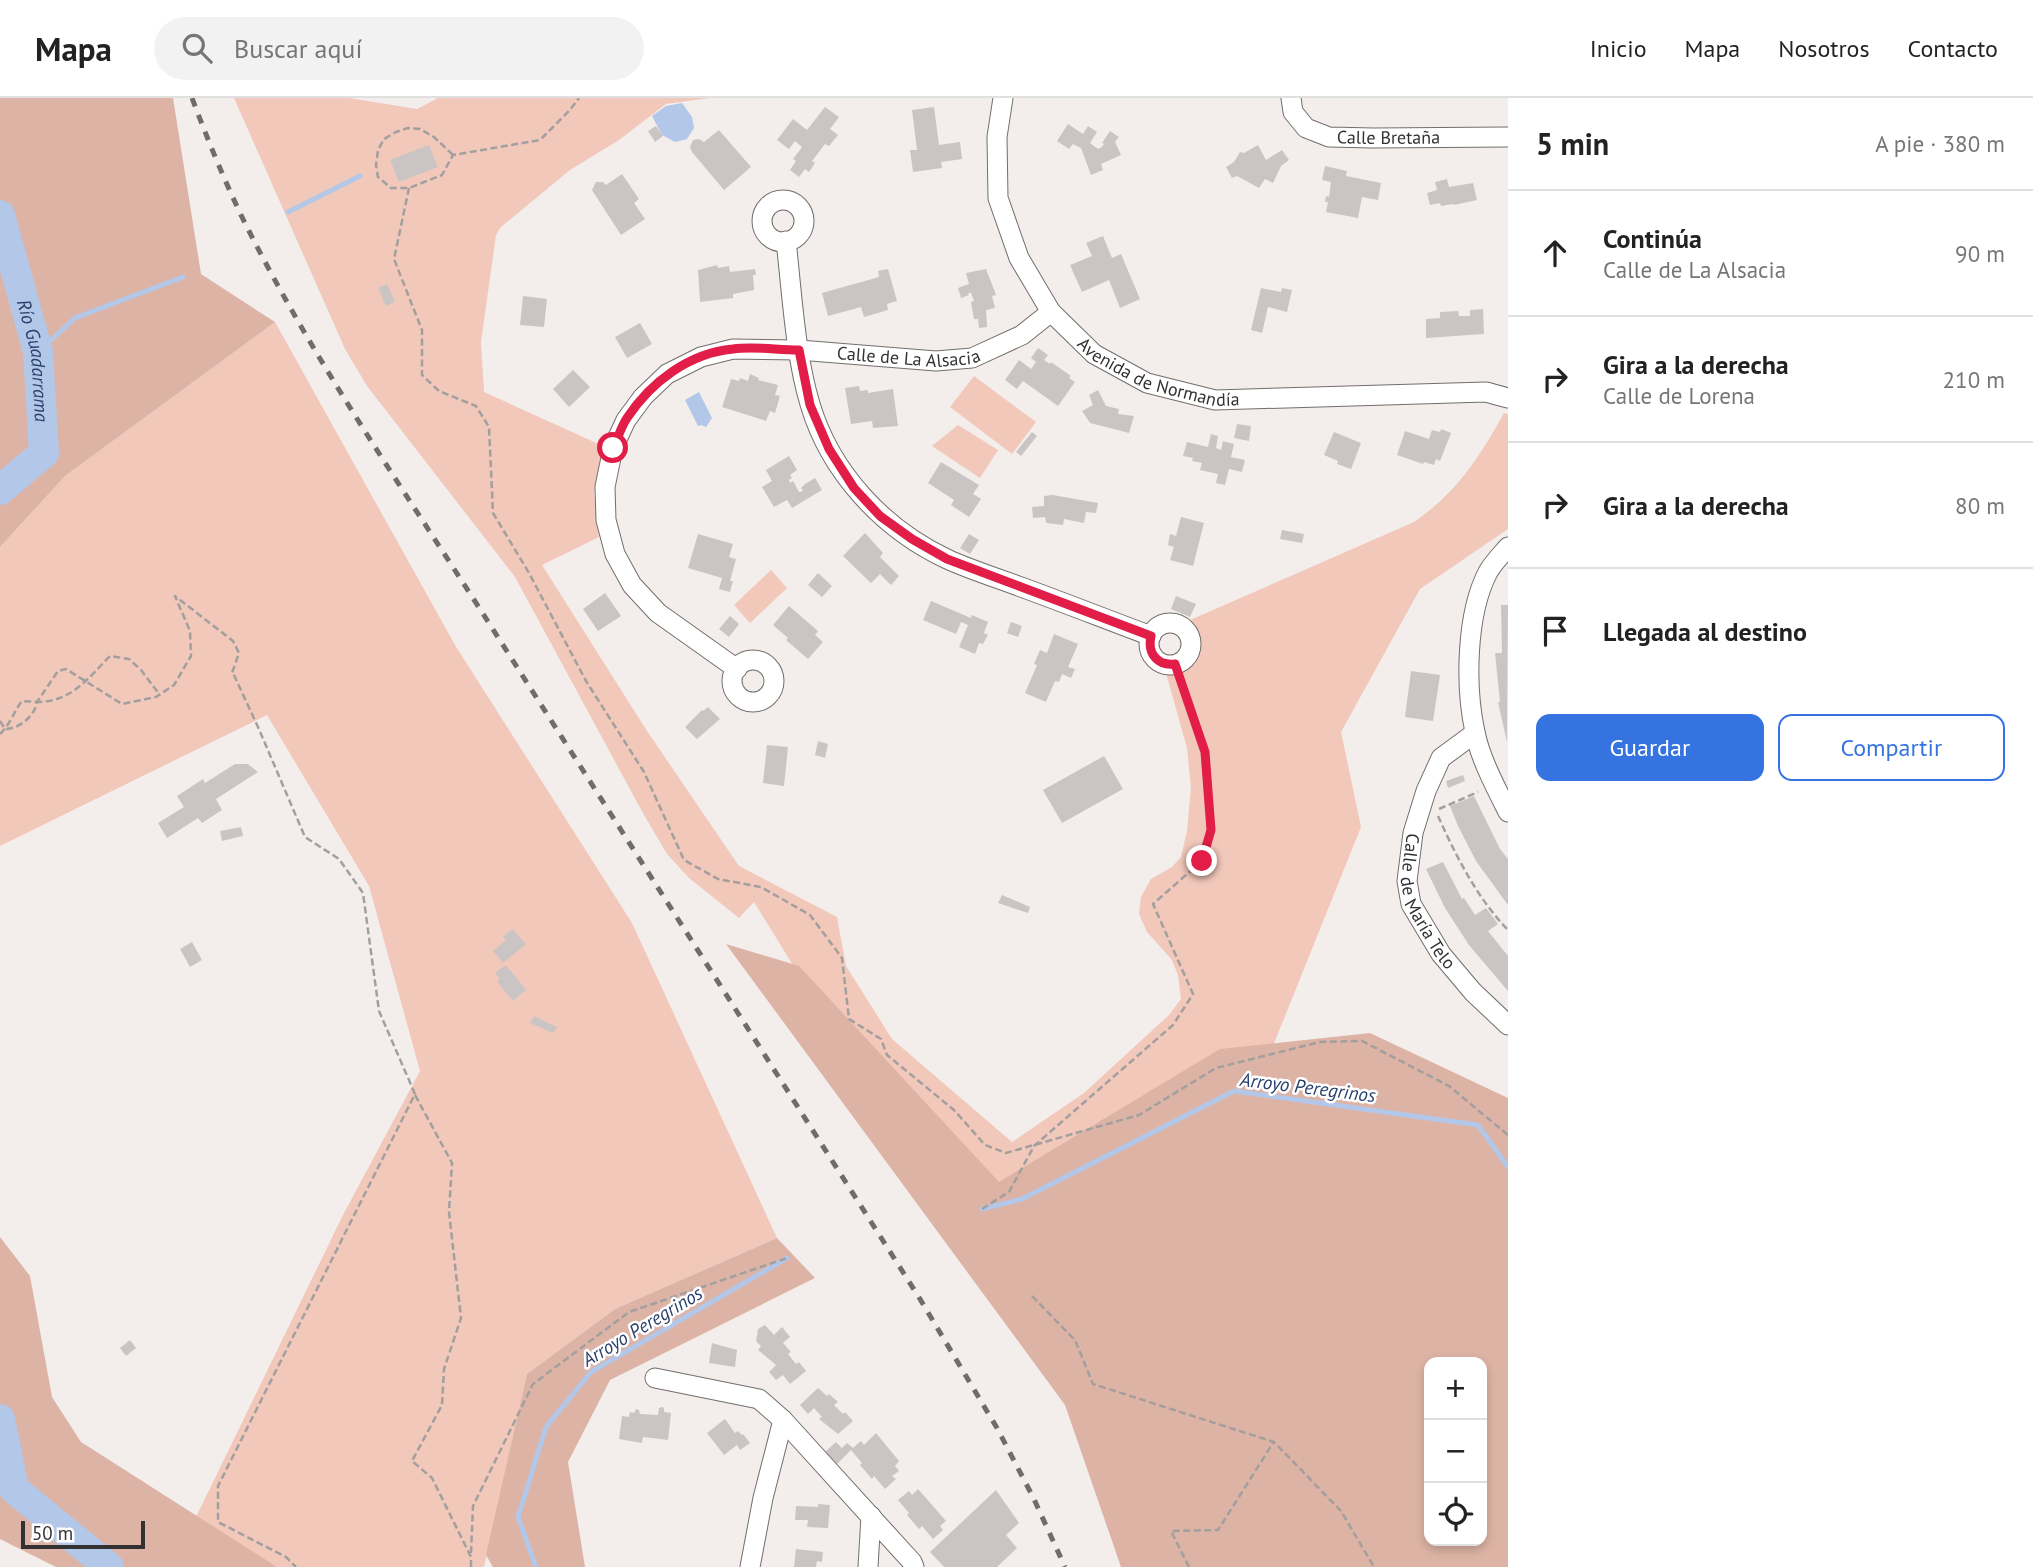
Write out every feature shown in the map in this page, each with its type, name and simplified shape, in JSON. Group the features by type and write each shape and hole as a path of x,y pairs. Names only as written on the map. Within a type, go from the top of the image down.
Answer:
{"street":[{"name":"Avenida de Normandía","path":"1003,98 997,137 998,198 1019,258 1051,312 1094,354 1147,383 1215,400 1486,392 1508,398"},
{"name":"Calle Bretaña","path":"1291,98 1293,112 1306,128 1329,137 1508,137"},
{"path":"786,241 799,350 810,405 829,449 854,488 880,516 947,559 1151,636"},
{"name":"Calle de La Alsacia","path":"737,669 658,613 632,585 615,554 606,520 605,487 613,448 626,420 643,397 667,374 701,356 733,349 799,350 936,361 972,358 1022,335 1051,312"},
{"path":"1508,547 1488,571 1474,608 1469,644 1475,733 1494,786 1508,811"},
{"path":"1167,623 1180,625 1190,636 1187,656 1175,664 1163,663 1153,655 1149,643 1155,630 1167,623"},
{"name":"Calle de María Telo","path":"1475,733 1441,758 1426,790 1413,833 1407,881 1411,904 1441,954 1473,992 1508,1025"},
{"path":"655,1378 759,1399 815,1454 914,1567"},
{"path":"750,1567 783,1420"},
{"path":"772,1463 794,1453 815,1454"},
{"path":"868,1567 871,1516"}],"path":[{"path":"453,155 540,140 579,98"},
{"path":"408,128 421,129 453,155 442,175 409,188 391,188 378,177 378,150 384,139 408,128"},
{"path":"409,188 394,259 422,330 422,375 439,391 476,406 489,427 493,513 529,573 586,681 644,772 684,860 718,879 761,887 810,915 842,958 849,1019 881,1040 887,1055 954,1110 985,1145 1006,1153 1034,1146 1139,1115 1216,1068 1320,1042 1348,1041 1362,1041 1449,1086 1508,1135"},
{"path":"5,729 18,727 36,711 37,702 58,671 66,668 121,704 159,695 174,685 191,656 190,631 175,596 233,641 239,653 232,673 305,837 339,859 363,893 379,1011 415,1094 452,1163 449,1212 461,1318 444,1369 442,1405 412,1461 432,1478 471,1557"},
{"path":"0,734 22,701 61,699 87,681 110,656 129,659 141,670 159,695"},
{"path":"982,1209 1009,1192 1034,1146 1173,1025 1193,994 1153,904 1202,861 1211,830 1205,752 1175,664"},
{"path":"0,721 5,729"},
{"path":"1494,786 1435,811 1455,854 1480,894 1508,930"},
{"path":"296,1567 285,1557 218,1521 218,1486 415,1094"},
{"path":"471,1567 473,1506 534,1384 629,1312 787,1258"},
{"path":"1032,1296 1075,1339 1093,1384 1274,1442 1341,1511 1374,1567"},
{"path":"1189,1567 1171,1531 1218,1530 1274,1442"}],"shaded area":[{"path":"0,98 173,98 201,274 275,322 65,476 0,547"},
{"path":"234,98 349,98 417,109 438,98 710,98 666,104 619,140 570,170 501,227 496,235 481,342 484,392 603,446 594,493 599,537 542,565 647,731 739,866 837,917 846,966 892,1039 1012,1142 1084,1093 1169,1015 1181,999 1178,975 1172,960 1147,932 1139,914 1141,897 1151,879 1172,867 1181,857 1187,831 1191,788 1187,748 1166,673 1186,668 1198,656 1200,639 1190,620 1414,522 1455,486 1476,459 1504,413 1508,414 1508,529 1420,589 1341,732 1361,827 1240,1128 987,1206 819,1007 754,902 739,918 689,878 667,854 515,577 367,386 345,349"},
{"path":"275,322 455,645 632,923 777,1238 615,1309 527,1374 484,1567 277,1567 196,1517 343,1215 420,1071 369,886 267,715 0,846 0,547 65,476"},
{"path":"974,376 1036,422 1012,454 950,407"},
{"path":"958,425 998,450 980,478 932,446"},
{"path":"771,570 787,588 750,623 734,605"},
{"path":"726,944 799,966 999,1182 1220,1049 1370,1033 1508,1098 1508,1567 1121,1567 1065,1405"},
{"path":"0,1237 30,1276 52,1397 81,1442 277,1567 56,1567 0,1539"},
{"path":"777,1238 815,1278 610,1380 568,1462 585,1567 493,1567 486,1555 527,1374 615,1309"}],"water":[{"path":"682,103 692,117 694,128 687,139 675,142 662,135 652,116 666,106"},
{"path":"699,392 712,418 706,427 698,426 685,400"}],"building":[{"path":"825,107 839,117 830,129 838,135 829,146 825,144 812,161 815,163 809,172 805,169 799,177 790,170 796,161 793,159 802,147 795,141 789,149 777,140 793,119 807,130"},
{"path":"934,107 939,145 960,142 962,159 941,162 942,168 913,172 910,150 917,150 912,110"},
{"path":"1068,124 1083,134 1088,126 1097,132 1090,143 1098,149 1104,144 1102,143 1110,131 1119,137 1115,142 1121,155 1101,164 1103,170 1091,175 1081,148 1073,144 1069,149 1057,141"},
{"path":"656,126 663,136 655,142 648,131"},
{"path":"719,130 751,167 724,190 690,147 693,140 704,142"},
{"path":"429,145 438,167 399,182 390,160"},
{"path":"1258,145 1266,160 1282,150 1289,160 1281,166 1273,183 1265,179 1259,188 1237,176 1232,178 1226,167 1234,162 1240,152 1244,153"},
{"path":"1325,166 1347,171 1346,176 1381,183 1378,200 1362,197 1358,218 1326,212 1326,196 1329,197 1331,182 1322,180"},
{"path":"622,174 639,199 634,203 645,219 621,235 592,190 596,182 606,185"},
{"path":"1447,179 1449,187 1473,183 1477,200 1454,205 1430,205 1427,193 1437,190 1435,182"},
{"path":"1103,236 1112,258 1121,254 1140,299 1120,308 1109,280 1082,292 1070,265 1092,256 1086,243"},
{"path":"717,265 718,268 729,266 730,272 755,269 754,290 733,294 733,298 700,302 698,270"},
{"path":"888,269 897,301 887,304 888,310 864,317 861,307 828,316 822,293 879,277 878,271"},
{"path":"986,269 996,295 992,296 995,308 986,310 987,327 979,328 978,319 974,319 971,293 961,298 958,288 969,284 966,273"},
{"path":"387,284 395,302 386,306 378,288"},
{"path":"1261,288 1281,292 1282,288 1292,290 1287,312 1268,307 1262,333 1251,330"},
{"path":"523,296 547,299 544,327 520,325"},
{"path":"1483,309 1484,334 1426,338 1426,319 1440,318 1440,312 1458,311 1459,316 1470,316 1470,310"},
{"path":"640,323 652,344 627,358 615,337"},
{"path":"1038,348 1048,355 1044,360 1071,376 1069,378 1075,382 1058,406 1023,381 1017,389 1005,380 1019,360 1031,369 1036,362 1031,358"},
{"path":"573,370 590,387 569,407 553,389"},
{"path":"750,374 759,378 758,380 778,385 775,395 780,396 775,413 770,411 766,421 722,407 731,379 748,381"},
{"path":"859,386 860,391 868,390 868,393 893,389 898,426 873,428 872,421 851,424 845,388"},
{"path":"1098,390 1106,406 1119,409 1118,414 1134,416 1129,433 1090,423 1082,411 1093,405 1089,395"},
{"path":"1237,424 1251,426 1249,441 1234,438"},
{"path":"1441,429 1451,433 1440,461 1436,459 1434,465 1397,455 1405,431 1429,439 1432,430 1440,432"},
{"path":"1032,432 1037,436 1021,456 1016,452"},
{"path":"1334,432 1361,443 1351,469 1324,455"},
{"path":"1211,434 1218,436 1216,448 1221,450 1223,441 1234,444 1231,457 1245,460 1242,472 1229,469 1225,485 1216,483 1218,474 1200,470 1202,463 1183,456 1187,442 1208,447"},
{"path":"789,456 797,470 790,475 790,483 793,481 799,492 815,478 822,490 792,508 787,500 774,507 762,487 772,481 766,470"},
{"path":"941,462 979,485 973,494 981,499 969,517 951,505 954,500 928,483"},
{"path":"1053,495 1098,503 1096,513 1086,512 1084,523 1064,519 1063,525 1046,523 1045,517 1033,518 1032,507 1044,506 1044,496"},
{"path":"1181,517 1204,523 1193,566 1170,560 1174,547 1168,545 1170,534 1176,536"},
{"path":"1282,530 1304,534 1302,543 1280,539"},
{"path":"865,533 883,553 880,557 899,576 891,585 880,574 871,583 843,556"},
{"path":"698,534 733,544 729,557 736,559 730,592 719,589 722,578 688,568"},
{"path":"969,534 979,540 970,554 960,548"},
{"path":"818,573 832,586 822,597 808,585"},
{"path":"605,593 621,616 598,631 583,609"},
{"path":"1176,596 1196,604 1190,617 1171,609"},
{"path":"931,601 971,618 972,615 988,622 984,633 988,635 983,644 979,643 975,654 959,647 968,625 961,622 956,634 923,620"},
{"path":"1501,605 1508,605 1507,742 1498,702 1495,653 1502,653"},
{"path":"789,606 818,631 815,635 823,642 808,659 773,625"},
{"path":"730,616 739,624 729,637 719,629"},
{"path":"1011,622 1022,626 1018,637 1007,633"},
{"path":"1054,634 1078,644 1068,667 1075,669 1071,678 1062,674 1059,682 1055,681 1046,702 1025,693 1037,665 1034,664 1040,650 1047,653"},
{"path":"1411,671 1440,675 1433,721 1405,717"},
{"path":"708,707 720,719 697,739 685,727"},
{"path":"818,741 828,744 825,758 815,755"},
{"path":"767,745 788,747 784,786 763,783"},
{"path":"1104,756 1123,789 1062,823 1043,790"},
{"path":"235,764 248,764 258,772 216,799 222,810 202,823 198,818 167,838 158,823 184,807 177,796 203,779 205,783"},
{"path":"1463,775 1465,781 1448,788 1446,781"},
{"path":"1474,796 1500,849 1508,859 1508,905 1476,861 1450,806"},
{"path":"241,827 243,836 222,841 220,831"},
{"path":"1443,862 1462,899 1464,898 1475,915 1486,908 1498,924 1488,931 1508,956 1508,991 1469,945 1445,908 1426,869"},
{"path":"1002,895 1030,907 1028,913 998,903"},
{"path":"512,929 526,944 503,963 493,951 506,940 503,937"},
{"path":"192,942 202,960 190,967 180,949"},
{"path":"506,965 526,990 513,1001 497,982 500,979 495,973"},
{"path":"534,1016 557,1027 553,1033 530,1023"},
{"path":"765,1325 774,1335 782,1327 790,1337 783,1343 791,1352 788,1354 806,1371 790,1384 783,1375 776,1380 769,1372 776,1365 758,1350 761,1346 756,1341 758,1329"},
{"path":"130,1340 136,1348 126,1356 120,1348"},
{"path":"712,1343 737,1350 735,1367 709,1363"},
{"path":"818,1388 838,1402 834,1405 853,1421 838,1434 819,1419 822,1417 814,1408 808,1414 800,1405"},
{"path":"662,1407 664,1412 671,1413 668,1440 643,1437 642,1443 619,1439 622,1416 629,1417 630,1412 634,1413 636,1409 640,1414 658,1415 659,1408"},
{"path":"725,1419 735,1433 738,1431 743,1434 750,1443 740,1450 737,1445 724,1455 707,1433"},
{"path":"876,1433 899,1461 895,1466 899,1471 892,1476 896,1479 885,1489 874,1476 872,1479 851,1450 837,1464 825,1452 836,1442 842,1448 847,1443 853,1448 861,1441 864,1445"},
{"path":"918,1489 946,1521 940,1526 943,1530 933,1539 922,1526 919,1529 898,1500 909,1491 912,1495"},
{"path":"996,1490 1019,1523 1006,1535 1017,1548 997,1567 944,1567 930,1552"},
{"path":"818,1504 830,1505 828,1528 807,1527 808,1520 795,1520 796,1506 818,1507"},
{"path":"796,1549 823,1552 822,1562 817,1561 816,1567 794,1567"}],"waterway":[{"path":"288,212 360,176"},
{"name":"Río Guadarrama","path":"0,215 38,352 44,453 0,490"},
{"path":"38,352 75,318 183,277"},
{"name":"Arroyo Peregrinos","path":"982,1209 1022,1199 1234,1091 1478,1125 1508,1167"},
{"name":"Arroyo Peregrinos","path":"536,1567 518,1517 546,1427 591,1372 787,1258"},
{"name":"Río Guadarrama","path":"0,1419 14,1489 109,1567"}],"railway":[{"path":"192,98 241,215 268,268 327,370 920,1299 997,1428 1065,1567"}],"route":[{"path":"613,448 626,420 643,397 667,374 701,356 733,349 799,350 810,405 829,449 854,488 880,516 947,559 1151,636 1150,649 1157,660 1175,664 1205,752 1211,830 1202,861"}]}
